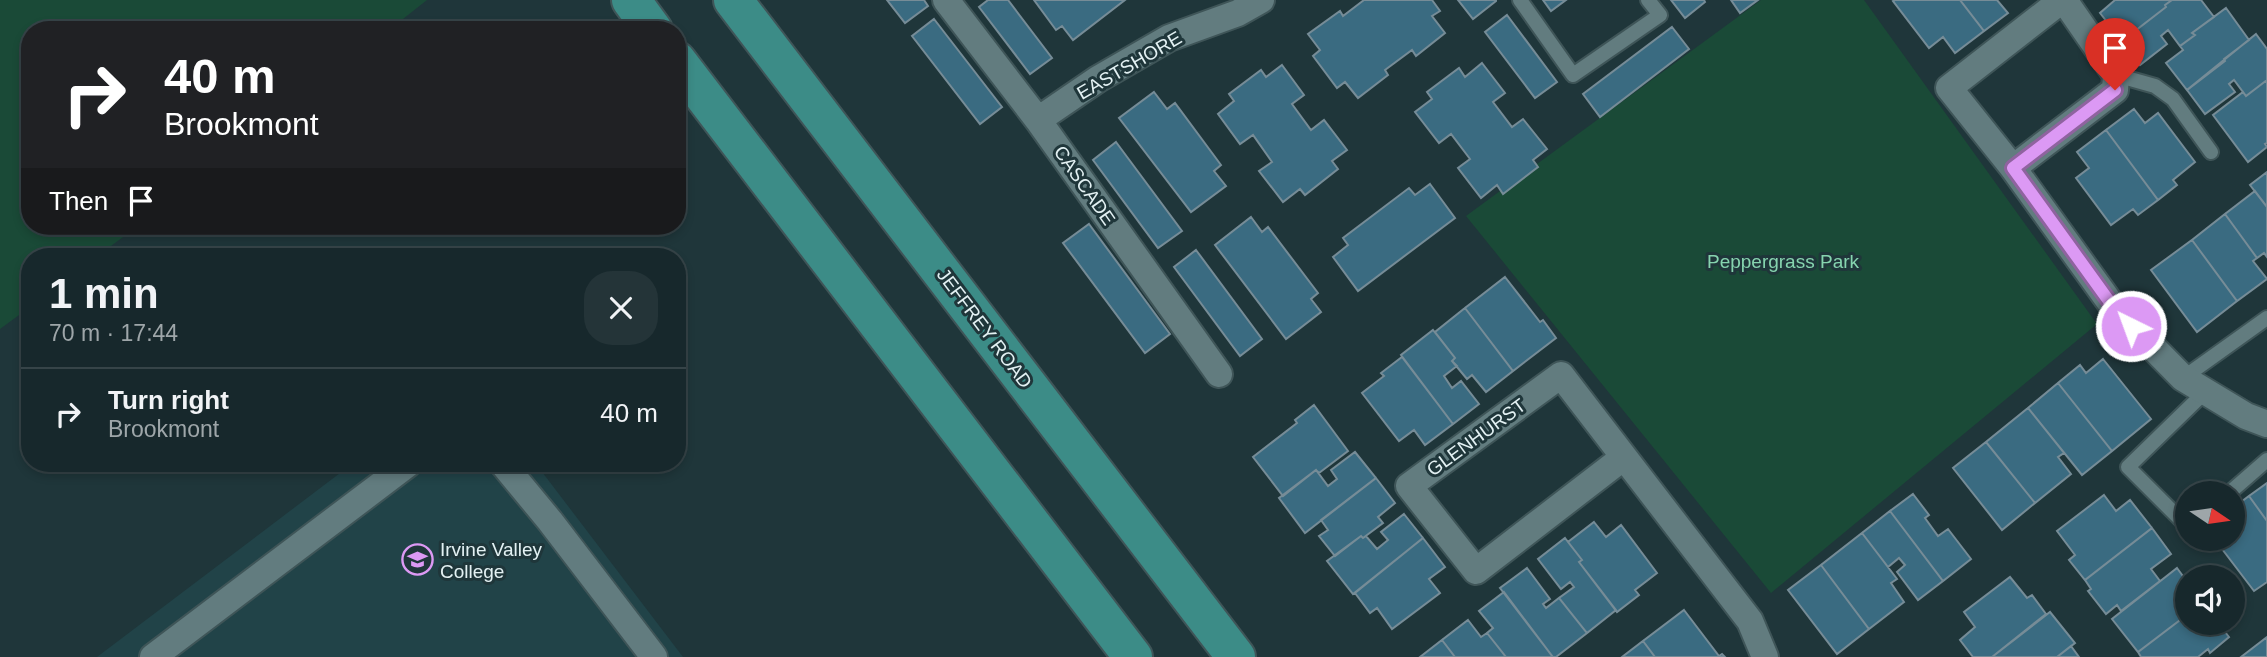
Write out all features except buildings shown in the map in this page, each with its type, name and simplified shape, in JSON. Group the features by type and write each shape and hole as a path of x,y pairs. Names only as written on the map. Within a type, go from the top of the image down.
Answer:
{"main road":[{"path":"631,0 646,21"},
{"name":"JEFFREY ROAD","path":"733,0 1236,657"},
{"path":"686,73 1133,657"}],"street":[{"name":"CASCADE","path":"946,0 1038,120 1219,374"},
{"path":"2013,168 2115,90 2116,75 2063,0 1949,88 2013,168 2114,308 2183,377 2246,416 2267,424"},
{"name":"EASTSHORE","path":"1038,120 1098,79 1169,38 1242,4"},
{"name":"GLENHURST","path":"1625,457 1476,571 1409,486 1561,374 1625,457 1750,621 1765,657"},
{"path":"153,657 397,472"},
{"path":"510,472 550,520 654,657"}],"lane":[{"path":"1520,0 1573,75 1660,15 1648,0"},
{"path":"2116,75 2155,86 2173,99 2211,152"},
{"path":"2183,377 2267,318"},
{"path":"2175,514 2128,467 2206,391"},
{"path":"2243,481 2267,460"}],"shaded area":[{"name":"Irvine Valley College","path":"341,472 542,472 683,657 97,657"}],"green space":[{"path":"0,0 427,0 400,21 21,21 21,235 126,235 108,248 21,248 21,314 0,329"},
{"name":"Peppergrass Park","path":"1761,0 1864,0 2097,324 1771,593 1466,216"}],"place":[{"name":"Irvine Valley College","path":"417,560"}],"route":[{"path":"2115,90 2013,168 2114,308 2131,326"}]}
